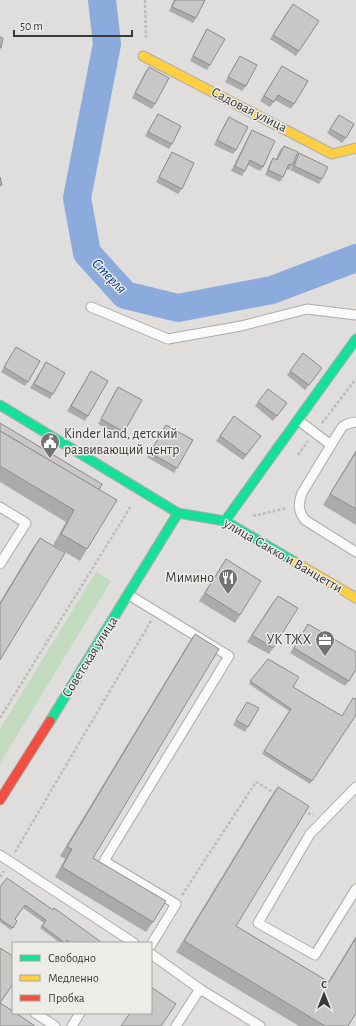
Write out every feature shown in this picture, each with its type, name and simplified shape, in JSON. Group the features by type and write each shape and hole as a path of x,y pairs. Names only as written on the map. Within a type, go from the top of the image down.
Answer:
{"street":[{"name":"Садовая улица","path":"143,56 332,154 356,148"},
{"path":"225,521 356,339"},
{"name":"улица Сакко и Ванцетти","path":"0,406 178,513 225,521 356,598"},
{"name":"Советская улица","path":"0,800 129,595 178,513"}],"lane":[{"path":"91,307 168,339 241,326 307,309 356,315"},
{"path":"298,420 332,445"},
{"path":"356,422 342,427 302,493 299,505 302,516 305,520 356,552"},
{"path":"0,507 26,523 0,564"},
{"path":"129,595 229,656 104,861 176,904 152,943"},
{"path":"356,787 310,834 258,923 315,955 356,889"},
{"path":"0,855 121,939 131,942"},
{"path":"152,955 200,989 260,1026"},
{"path":"176,1026 200,989"},
{"path":"37,1014 55,1026"},
{"path":"72,1026 79,1014"}],"path":[{"path":"143,56 147,32 145,0"},
{"path":"0,718 134,501 144,492"},
{"path":"249,518 299,505"},
{"path":"10,861 156,612"},
{"path":"176,904 256,782 276,794"},
{"path":"302,809 322,821"}],"green space":[{"path":"96,572 111,581 0,763 0,729"}],"building":[{"path":"175,0 205,0 196,18 172,7"},
{"path":"293,4 319,21 299,51 273,35"},
{"path":"207,29 225,39 210,65 193,56"},
{"path":"0,37 3,38 1,48 0,48"},
{"path":"240,56 257,65 246,86 228,77"},
{"path":"282,66 308,81 294,104 278,95 274,102 264,96"},
{"path":"149,67 169,78 155,104 135,93"},
{"path":"158,114 181,126 172,144 148,132"},
{"path":"339,115 354,124 346,138 330,129"},
{"path":"229,117 248,127 236,150 217,140"},
{"path":"252,130 275,141 263,167 250,160 245,171 235,166"},
{"path":"284,146 298,152 292,165 289,164 283,177 268,170 273,158 277,160"},
{"path":"172,152 194,163 182,189 159,177"},
{"path":"299,153 328,167 322,179 294,166"},
{"path":"16,347 40,361 28,382 4,367"},
{"path":"303,353 322,368 309,385 290,371"},
{"path":"46,362 65,373 53,394 34,384"},
{"path":"91,371 108,381 88,416 71,406"},
{"path":"118,387 142,400 124,432 101,419"},
{"path":"268,389 287,403 277,416 258,402"},
{"path":"234,416 261,436 246,455 220,436"},
{"path":"0,423 102,484 99,490 0,431"},
{"path":"166,425 193,440 177,468 150,453"},
{"path":"0,431 117,500 87,549 61,534 74,510 0,466"},
{"path":"356,452 356,509 330,494"},
{"path":"40,538 65,553 0,660 0,604"},
{"path":"226,559 261,581 240,615 205,593"},
{"path":"278,596 298,608 273,648 252,635"},
{"path":"308,624 356,652 356,669 349,681 294,648"},
{"path":"195,634 219,649 93,858 166,901 153,922 62,867 72,849 67,847"},
{"path":"268,659 299,677 293,687 342,716 353,698 356,699 356,715 312,781 264,751 291,709 250,681"},
{"path":"247,702 259,708 248,727 236,720"},
{"path":"278,787 309,806 236,926 329,982 356,938 356,1013 348,1026 325,1026 184,941"},
{"path":"7,878 53,910 54,908 101,942 70,942 67,940 64,942 42,926 46,920 25,905 15,919 17,921 13,928 0,919 0,887"},
{"path":"0,948 12,955 12,985 0,1003"},
{"path":"152,988 176,1004 161,1026 121,1026 129,1014 152,1014"},
{"path":"0,1003 12,1010 12,1014 17,1014 35,1026 0,1026"}],"waterway":[{"name":"Стерля","path":"102,0 107,44 77,198 87,253 125,295 178,308 272,290 356,258"}],"traffic: fast":[{"path":"225,521 356,339"},
{"path":"0,405 178,513 225,521 295,562"},
{"path":"50,721 178,513"}],"traffic: slow":[{"path":"143,56 332,154 356,148"},
{"path":"295,562 356,598"}],"traffic: jam":[{"path":"0,800 50,721"}],"place":[{"name":"Kinder land, детский развивающий центр","path":"50,459"},
{"name":"Мимино","path":"228,595"},
{"name":"УК ТЖХ","path":"325,657"}]}
